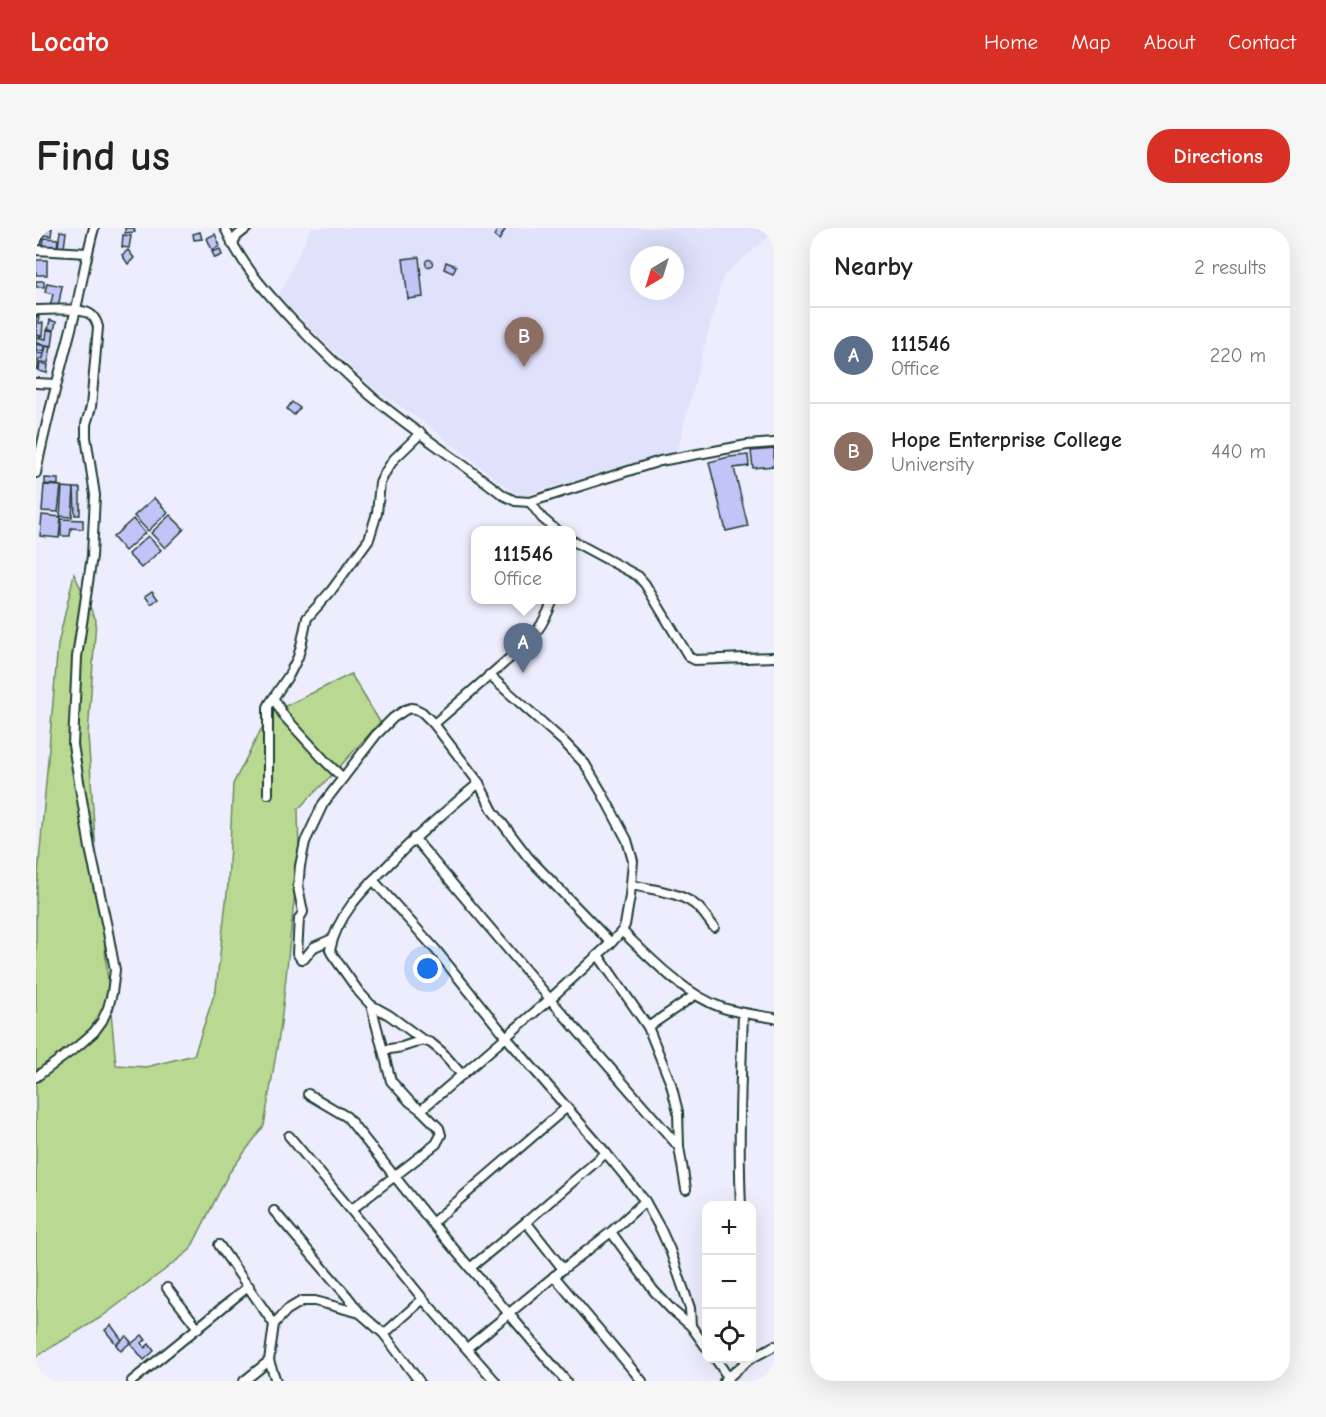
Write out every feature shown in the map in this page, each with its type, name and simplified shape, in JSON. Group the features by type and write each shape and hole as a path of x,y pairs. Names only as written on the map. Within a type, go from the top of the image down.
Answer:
{"street":[{"path":"36,473 94,228"},
{"path":"225,228 247,268 310,339 371,396 503,495 515,501 530,502 660,461 747,445 774,443"},
{"path":"232,244 237,236 247,228"},
{"path":"36,250 87,253"},
{"path":"36,310 75,310 91,315 98,327 91,406 86,424 95,495 92,556 77,657 73,745 90,848 115,970 108,1008 94,1032 36,1077"},
{"path":"36,383 56,384"},
{"path":"268,794 268,707 289,675 297,657 307,618 331,591 369,539 377,513 380,483 386,471 394,459 421,433"},
{"path":"530,502 551,526"},
{"path":"576,543 638,576 689,657 695,660 774,657"},
{"path":"434,724 536,634 551,604"},
{"path":"421,1110 611,943 622,931 632,885 633,861 627,840 585,764 564,742 489,675"},
{"path":"274,699 284,716 327,764 343,778"},
{"path":"332,939 319,944 304,959 301,959 297,953 299,919 303,912 298,887 305,842 323,804 376,735 405,710 416,709 434,724 479,783 493,811 517,845 611,943"},
{"path":"351,1210 436,1144 441,1135 439,1128 391,1081 371,1005 332,954 330,950 332,939 344,915 358,895 414,838 479,783"},
{"path":"414,838 679,1147"},
{"path":"373,880 436,950 506,1037 645,1201 670,1250 690,1308 691,1326"},
{"path":"632,885 672,894 687,900 699,908 714,927"},
{"path":"622,931 695,995 722,1008 774,1018"},
{"path":"598,955 648,1027 671,1084 678,1112 679,1147 686,1189"},
{"path":"648,1027 695,995"},
{"path":"371,1005 431,1043 462,1075"},
{"path":"741,1201 742,1013"},
{"path":"384,1050 423,1040"},
{"path":"308,1094 347,1117 394,1178 566,1381"},
{"path":"432,1223 566,1108"},
{"path":"289,1136 423,1299 495,1381"},
{"path":"470,1268 606,1153"},
{"path":"467,1348 611,1232 645,1201"},
{"path":"274,1211 360,1313 384,1334 419,1381"},
{"path":"526,1222 563,1269"},
{"path":"611,1232 654,1291 691,1326 702,1341"},
{"path":"219,1245 274,1324"},
{"path":"554,1276 642,1381"},
{"path":"132,1381 249,1287"},
{"path":"167,1288 198,1328"},
{"path":"384,1334 423,1299"},
{"path":"276,1381 269,1361 274,1324 287,1310 302,1301 315,1301 360,1313"},
{"path":"756,1356 774,1346"},
{"path":"244,1381 269,1361"},
{"path":"717,1363 726,1379 745,1363"}],"shaded area":[{"path":"311,228 774,228 774,232 723,276 677,451 519,497 428,425 374,389 279,296"}],"green space":[{"path":"74,574 96,620 88,735 96,854 116,1065 146,1067 194,1055 216,989 228,884 233,784 269,714 351,674 380,722 298,809 299,854 281,1024 264,1126 229,1173 190,1250 100,1318 36,1358 36,897 58,644"}],"building":[{"path":"36,228 52,228 51,236 43,235 41,246 36,246"},
{"path":"125,228 134,228 135,232 125,233"},
{"path":"498,228 506,228 499,240 494,236"},
{"path":"60,231 66,232 64,248 58,247"},
{"path":"200,232 202,239 194,240 193,234"},
{"path":"215,234 220,246 212,250 207,238"},
{"path":"123,235 131,236 129,248 122,247"},
{"path":"44,238 58,239 57,248 43,246"},
{"path":"220,249 222,255 215,258 212,252"},
{"path":"128,250 134,258 128,264 122,255"},
{"path":"419,257 423,297 408,299 403,259"},
{"path":"429,259 433,263 429,267 425,263"},
{"path":"36,260 47,260 47,275 36,275"},
{"path":"446,262 456,266 453,273 444,269"},
{"path":"36,281 44,281 44,287 36,287"},
{"path":"47,283 62,286 58,308 50,307 53,294 45,292"},
{"path":"36,316 39,317 38,323 43,323 42,336 36,335"},
{"path":"50,320 56,322 54,330 48,329"},
{"path":"47,330 54,331 52,346 36,343 36,337 46,339"},
{"path":"36,344 45,346 44,351 36,350"},
{"path":"46,346 51,347 48,363 42,362"},
{"path":"37,353 43,354 39,359 38,370 36,369"},
{"path":"40,363 48,365 47,373 39,371"},
{"path":"292,402 300,408 294,415 287,409"},
{"path":"774,449 774,466 753,468 751,451"},
{"path":"748,455 749,466 734,468 748,526 726,531 709,462"},
{"path":"45,478 58,479 58,485 45,484"},
{"path":"44,485 61,486 58,512 42,511"},
{"path":"62,487 74,488 72,517 60,516"},
{"path":"74,488 80,488 80,515 75,515"},
{"path":"154,498 168,512 148,531 134,516"},
{"path":"42,515 61,517 59,538 40,536"},
{"path":"170,515 184,529 165,548 151,533"},
{"path":"61,519 83,520 83,529 71,528 70,536 61,536"},
{"path":"133,519 145,533 125,551 113,537"},
{"path":"148,536 161,550 141,568 128,554"},
{"path":"152,591 158,599 151,604 145,596"},
{"path":"111,1325 122,1340 116,1344 105,1330"},
{"path":"142,1335 146,1340 141,1343 145,1348 149,1344 154,1351 144,1360 131,1344"},
{"path":"126,1336 131,1342 121,1351 116,1345"}],"place":[{"name":"Hope Enterprise College","path":"524,367"},
{"name":"111546","path":"523,673"}]}
